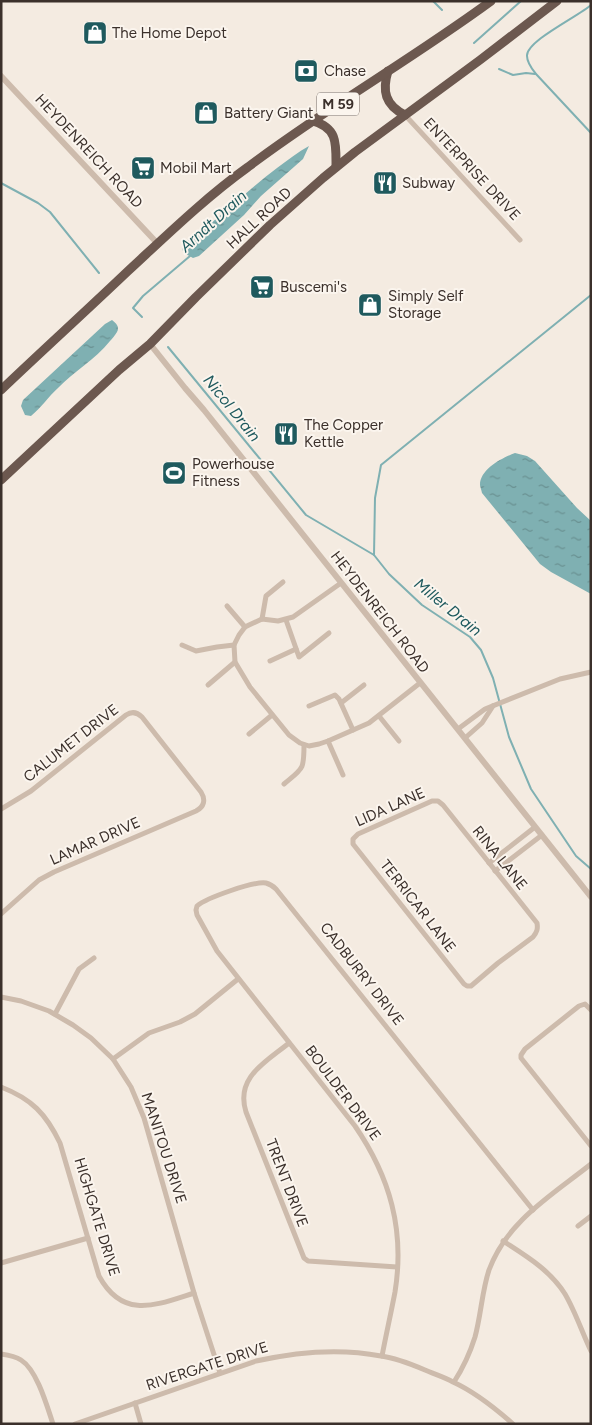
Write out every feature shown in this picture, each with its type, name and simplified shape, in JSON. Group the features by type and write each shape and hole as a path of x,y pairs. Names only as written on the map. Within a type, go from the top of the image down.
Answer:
{"highway":[{"name":"M 59","path":"1,390 186,218 233,178 313,121 453,29 492,1"},
{"name":"HALL ROAD","path":"1,480 150,344 263,232 336,167 557,1"},
{"path":"388,71 384,88 387,99 398,111 405,115"},
{"path":"313,121 326,127 333,135 336,147 336,167"}],"street":[{"name":"HEYDENREICH ROAD","path":"1,76 158,244"},
{"name":"ENTERPRISE DRIVE","path":"405,115 520,240"},
{"name":"HEYDENREICH ROAD","path":"150,344 591,897"},
{"path":"262,619 266,596 284,582"},
{"path":"341,583 300,614 286,620 262,619 245,628 234,646 235,662 250,688 289,735 304,745 314,746 369,723 420,683"},
{"path":"227,606 245,628"},
{"path":"286,620 299,657 329,633"},
{"path":"182,645 196,651 217,646 234,646"},
{"path":"270,661 296,649"},
{"path":"208,685 235,662"},
{"path":"458,730 481,711 560,679 591,672"},
{"path":"341,703 364,685"},
{"path":"309,706 335,695 337,696 353,730"},
{"path":"464,738 482,723 493,706"},
{"name":"CALUMET DRIVE","path":"1,809 31,791 126,715 133,712 142,717 201,792 204,796 204,803"},
{"path":"249,734 272,715"},
{"path":"379,716 399,741"},
{"path":"328,741 343,775"},
{"path":"284,784 303,766 304,745"},
{"name":"LIDA LANE","path":"353,841 358,834 432,801 440,803"},
{"name":"LAMAR DRIVE","path":"1,914 39,880 67,866 196,811 204,803"},
{"name":"RINA LANE","path":"440,803 536,923 538,931"},
{"path":"489,863 535,827"},
{"path":"495,871 542,835"},
{"name":"TERRICAR LANE","path":"353,841 355,847 467,986 475,983 538,931"},
{"name":"CADBURRY DRIVE","path":"238,979 217,952 197,915 197,906 206,900 251,884 266,883 276,889 287,900 532,1210"},
{"path":"55,1014 78,969 94,958"},
{"path":"113,1060 149,1033 180,1022 195,1014 238,979"},
{"name":"BOULDER DRIVE","path":"238,979 355,1126 378,1162 387,1185 398,1244 395,1290 382,1356"},
{"name":"MANITOU DRIVE","path":"1,997 26,1003 55,1014 82,1031 113,1060 131,1087 144,1118 194,1293 220,1373"},
{"path":"591,1010 584,1004 578,1007 525,1049 521,1055 521,1058 591,1146"},
{"name":"TRENT DRIVE","path":"289,1043 250,1076 246,1084 244,1100 246,1112 304,1258 308,1261 397,1267"},
{"name":"HIGHGATE DRIVE","path":"1,1087 27,1099 51,1124 60,1143 99,1276 106,1287 120,1300 135,1306 154,1306 194,1293"},
{"path":"454,1382 462,1370 472,1345 489,1271 504,1241 518,1223 532,1210 591,1164"},
{"path":"578,1226 591,1216"},
{"path":"1,1263 88,1238"},
{"path":"504,1241 540,1267 557,1283 566,1295 591,1350"},
{"name":"RIVERGATE DRIVE","path":"75,1424 256,1361 304,1353 344,1352 382,1356 409,1364 454,1382 483,1400 513,1424"},
{"path":"1,1354 12,1356 25,1363 39,1386 53,1424"},
{"path":"135,1403 142,1424"}],"water":[{"path":"309,146 303,159 261,196 244,215 199,256 193,258 184,253 182,249 186,241 210,224 277,168"},
{"path":"112,320 117,325 118,330 104,348 64,382 31,416 25,415 21,406 23,400 105,324"},
{"path":"515,453 527,456 535,461 591,521 591,594 540,564 482,493 481,479 488,469 498,461"}],"waterway":[{"name":"Arndt Drain","path":"433,1 442,10"},
{"path":"474,43 521,1"},
{"name":"Miller Drain","path":"591,5 535,43 527,56 531,68 591,133"},
{"name":"Arndt Drain","path":"499,69 513,75 535,74"},
{"name":"Nicol Drain","path":"1,183 38,203 50,212 99,273"},
{"name":"Arndt Drain","path":"142,317 133,308 143,296 190,256"},
{"name":"Miller Drain","path":"374,555 375,498 381,465 591,295"},
{"name":"Miller Drain","path":"168,347 306,515 374,555 389,574 422,605 470,637 481,650 493,678 509,737 531,789 576,856 591,869"}],"place":[{"name":"The Home Depot","path":"95,33"},
{"name":"Chase","path":"306,71"},
{"name":"Battery Giant","path":"206,113"},
{"name":"Mobil Mart","path":"143,168"},
{"name":"Subway","path":"385,183"},
{"name":"Buscemi's","path":"262,287"},
{"name":"Simply Self Storage","path":"370,305"},
{"name":"The Copper Kettle","path":"286,434"},
{"name":"Powerhouse Fitness","path":"174,473"}]}
